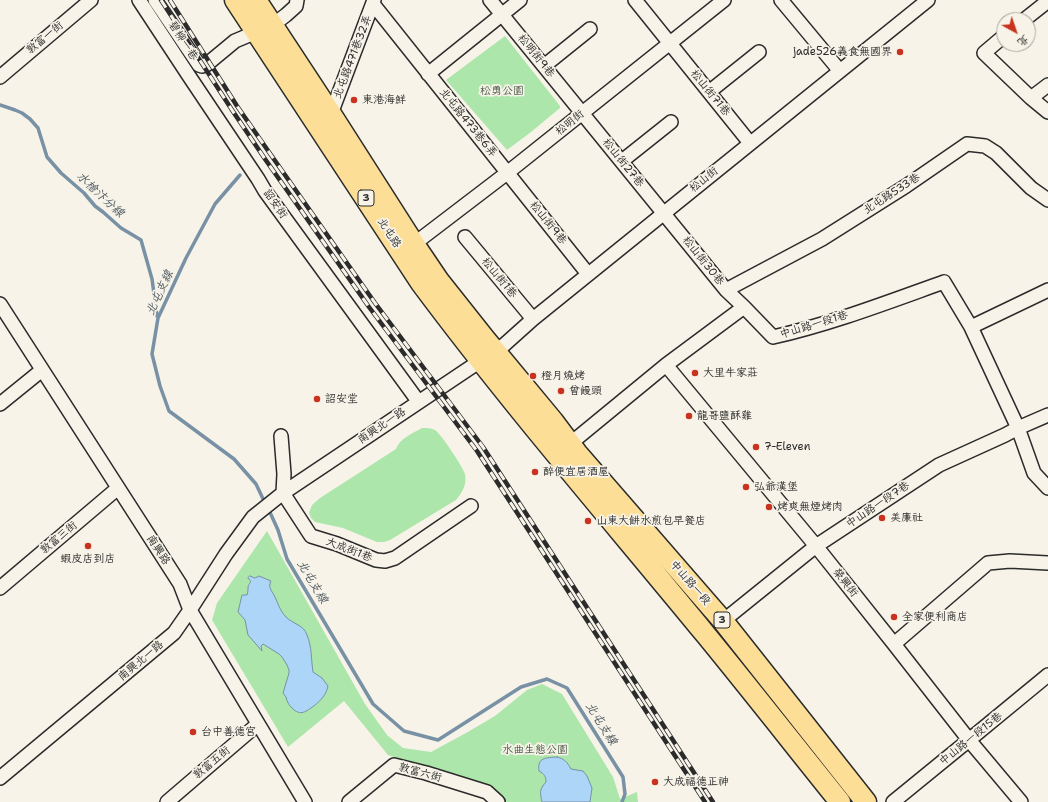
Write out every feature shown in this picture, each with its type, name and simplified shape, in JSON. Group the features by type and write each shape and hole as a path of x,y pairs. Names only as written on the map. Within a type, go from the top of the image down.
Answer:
{"main road":[{"name":"北屯路","path":"235,0 264,28 331,114 488,356"},
{"name":"北屯路","path":"256,0 264,28 421,283 448,319 488,356 553,421 563,450"},
{"name":"中山路一段","path":"563,450 723,621 866,802"},
{"name":"中山路一段","path":"563,450 707,636 840,802"}],"street":[{"name":"敦富一街","path":"0,77 91,0"},
{"name":"詔安街","path":"140,0 189,76 239,149 265,191 418,401"},
{"name":"碧柳一巷","path":"155,0 199,65 204,66 235,41 264,28"},
{"path":"264,28 286,15 296,6 297,0"},
{"name":"松明街9巷","path":"490,0 582,113"},
{"path":"428,74 520,0"},
{"name":"松山街71巷","path":"635,0 750,143"},
{"name":"松明街","path":"414,244 507,173 724,0"},
{"path":"781,0 840,71"},
{"name":"松山街","path":"488,356 504,345 588,274 928,0"},
{"path":"1034,12 1048,0"},
{"name":"北屯路473巷6弄","path":"373,2 507,173"},
{"name":"北屯路471巷32弄","path":"331,114 373,2"},
{"path":"544,66 590,28"},
{"path":"996,43 984,53 1031,98 1048,112"},
{"path":"709,92 759,52"},
{"path":"1031,98 1048,84"},
{"name":"松山街27巷","path":"582,113 664,213"},
{"path":"622,161 671,122"},
{"name":"北屯路533巷","path":"726,290 822,239 906,186 967,144 985,146 996,153 1031,188 1048,200"},
{"name":"松山街9巷","path":"507,173 588,274"},
{"name":"松山街30巷","path":"664,213 726,290 744,307"},
{"name":"松山街1巷","path":"465,237 534,319"},
{"name":"中山路一段1巷","path":"744,307 773,337 806,329 944,282 971,328 1018,428 1034,473 1048,488"},
{"path":"971,328 1048,290"},
{"name":"南興路","path":"0,304 180,584 190,610 305,802"},
{"path":"563,450 666,365 744,307"},
{"name":"南興北一路","path":"0,778 174,633 226,554 253,517 283,493 418,401 488,356"},
{"name":"榮興街","path":"666,365 816,546 969,740 1021,802"},
{"path":"0,404 42,370"},
{"name":"中山路一段7巷","path":"723,621 816,546 939,465 1048,415"},
{"path":"281,436 284,474 283,493"},
{"name":"敦富三街","path":"0,588 118,488"},
{"name":"大成街1巷","path":"283,493 311,536 337,544 380,561 395,558 471,506"},
{"path":"894,644 988,563 1010,561 1048,564"},
{"name":"中山路一段15巷","path":"893,802 1048,675"},
{"name":"敦富五街","path":"167,802 258,724"},
{"name":"敦富六街","path":"349,802 394,765 487,792 498,802"}],"green space":[{"name":"松勇公園","path":"505,36 560,106 560,108 507,150 446,80"},
{"path":"422,428 432,429 438,433 452,451 465,474 465,485 456,500 390,540 384,542 377,542 343,528 315,522 311,518 309,513 312,505 320,498 396,449 403,439"},
{"name":"水曲生態公園","path":"267,531 365,704 387,735 403,748 431,752 495,716 527,690 542,684 562,694 613,777 620,799 637,792 638,802 506,802 497,791 388,755 344,701 288,747 212,620 217,603"}],"water":[{"path":"250,576 255,578 259,576 271,581 270,588 282,612 286,617 306,632 310,644 313,672 322,678 328,686 325,695 314,706 301,713 292,708 283,693 289,673 287,665 279,654 263,644 261,646 262,651 248,635 245,620 238,612 242,595 247,595 250,582 248,578"},
{"path":"557,757 566,761 571,769 583,771 587,776 592,788 590,802 542,802 541,791 546,780 544,775 539,771 539,763 543,759"}],"waterway":[{"name":"水槍汴分線","path":"0,105 22,113 30,119 38,128 47,157 61,173 84,193 95,206 121,228 141,240 152,279 157,316"},
{"name":"北屯支線","path":"240,175 215,204 186,258 158,318 152,354 160,386 169,411 234,459 256,484 265,503"},
{"name":"北屯支線","path":"268,508 278,530 287,559 373,704 404,731 438,740 521,687 547,679 567,688 623,777 625,794 622,802"}],"railway":[{"path":"161,0 265,159 369,307 477,451 705,802"},
{"path":"170,0 237,106 271,155 375,303 483,447 713,802"}],"place":[{"name":"jade526義食無國界","path":"900,52"},
{"name":"東港海鮮","path":"354,100"},
{"name":"大里牛家莊","path":"695,373"},
{"name":"橙月燒烤","path":"533,376"},
{"name":"曾饅頭","path":"561,391"},
{"name":"詔安堂","path":"317,399"},
{"name":"龍哥鹽酥雞","path":"689,416"},
{"name":"7-Eleven","path":"756,447"},
{"name":"醉便宜居酒屋","path":"535,472"},
{"name":"弘爺漢堡","path":"746,487"},
{"name":"烤爽無煙烤肉","path":"769,507"},
{"name":"美廉社","path":"882,518"},
{"name":"山東大餅水煎包早餐店","path":"588,521"},
{"name":"蝦皮店到店","path":"88,546"},
{"name":"全家便利商店","path":"894,617"},
{"name":"台中善德宮","path":"193,732"},
{"name":"大成福德正神","path":"655,782"}]}
